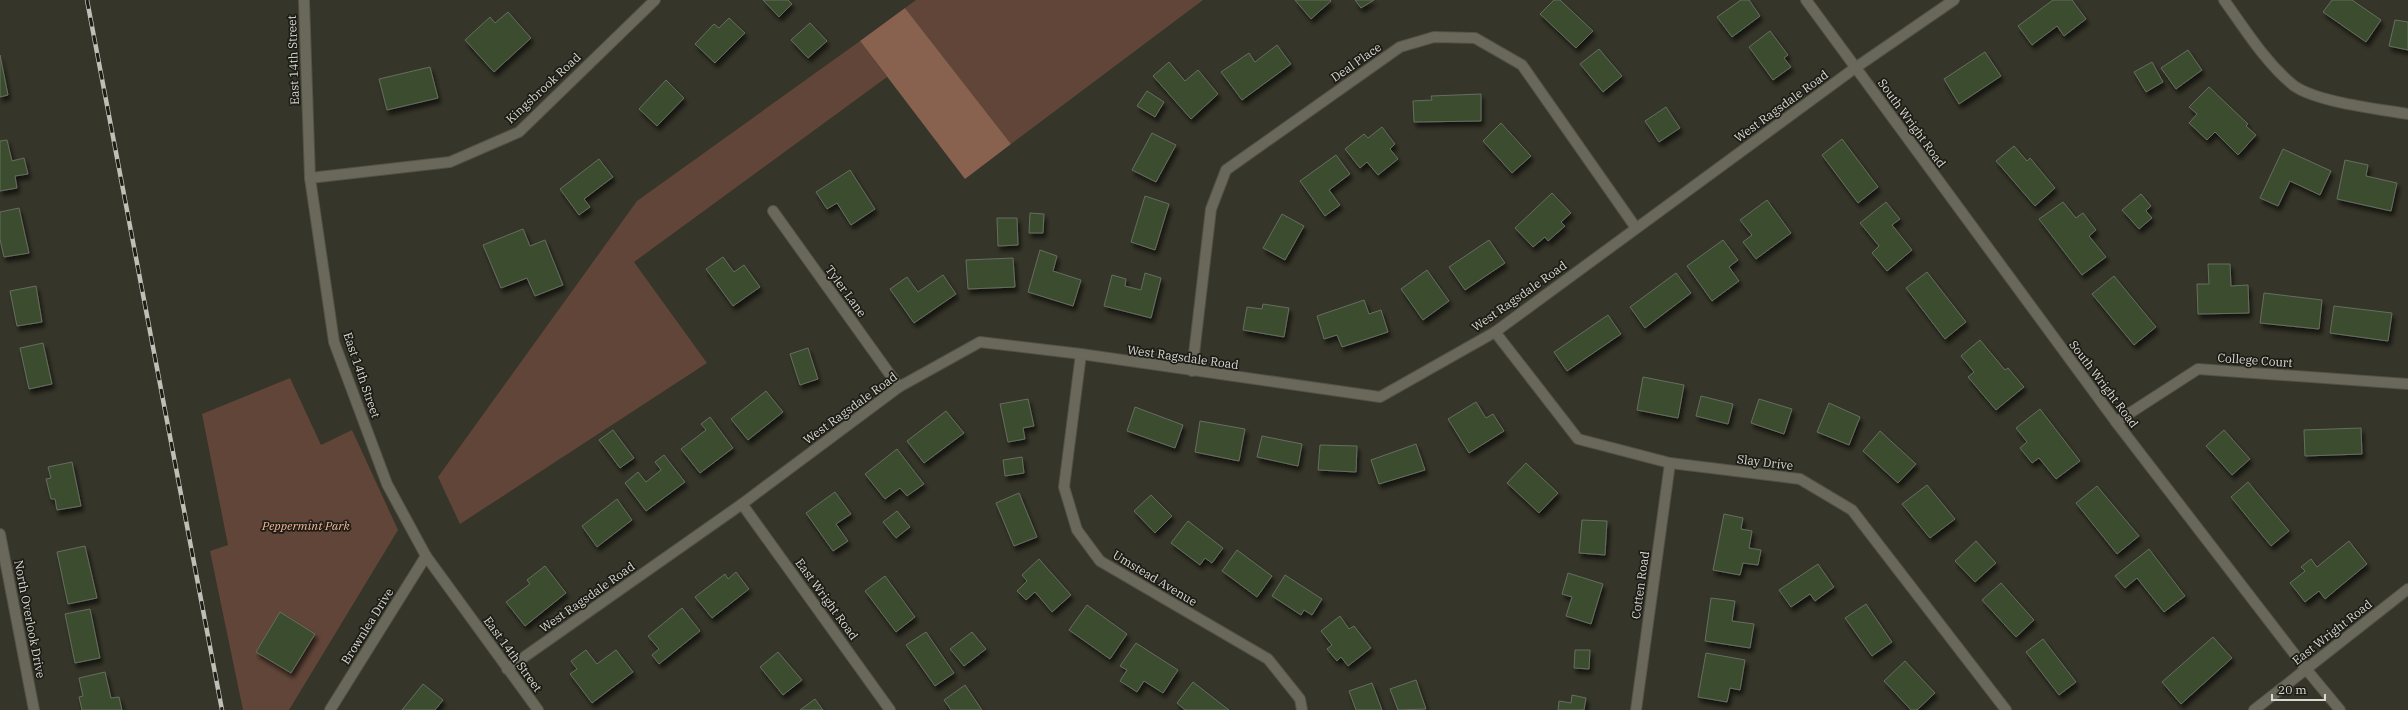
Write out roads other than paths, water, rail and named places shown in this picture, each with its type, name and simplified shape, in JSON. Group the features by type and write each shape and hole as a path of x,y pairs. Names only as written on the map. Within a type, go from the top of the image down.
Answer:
{"street":[{"name":"East 14th Street","path":"304,0 310,178 334,342 386,484 426,556 538,710"},
{"name":"Kingsbrook Road","path":"310,178 450,162 519,132 655,0"},
{"name":"South Wright Road","path":"1806,0 2116,422 2340,710"},
{"name":"West Ragsdale Road","path":"507,669 742,504 899,387 980,342 1081,354 1192,372 1380,397 1495,332 1855,68 1954,0"},
{"path":"2224,0 2260,50 2294,86 2330,100 2408,114"},
{"name":"Deal Place","path":"1192,372 1211,209 1226,170 1400,47 1434,37 1475,38 1522,65 1636,228"},
{"name":"Tyler Lane","path":"773,211 899,387"},
{"name":"Slay Drive","path":"1495,332 1578,439 1670,463 1800,479 1852,510 2006,710"},
{"name":"Umstead Avenue","path":"1081,354 1064,487 1077,530 1100,561 1268,659 1300,699 1302,710"},
{"name":"College Court","path":"2116,422 2198,369 2408,384"},
{"name":"Cotten Road","path":"1636,710 1670,463"},
{"name":"East Wright Road","path":"742,504 890,710"},
{"name":"North Overlook Drive","path":"0,534 34,710"},
{"name":"Brownlea Drive","path":"330,710 426,556"},
{"name":"East Wright Road","path":"2254,710 2408,589"}],"railway":[{"path":"87,0 222,710"}],"park label":[{"name":"Peppermint Park","path":"306,525"}]}
